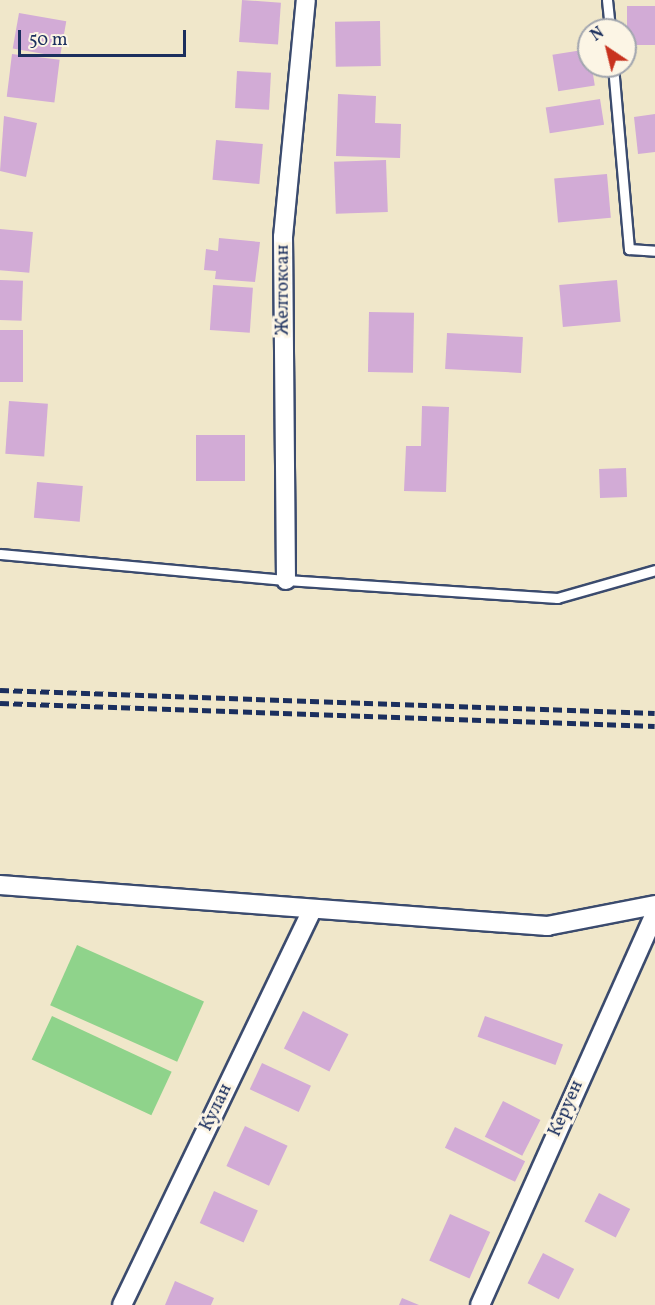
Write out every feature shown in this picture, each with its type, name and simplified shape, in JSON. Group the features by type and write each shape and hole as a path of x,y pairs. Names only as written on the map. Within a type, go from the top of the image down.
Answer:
{"street":[{"name":"Желтоксан","path":"286,580 283,237 306,0"},
{"path":"0,885 547,926 655,905"},
{"name":"Кулан","path":"122,1305 312,910"},
{"name":"Керуен","path":"480,1305 655,914"}],"lane":[{"path":"608,0 609,18"},
{"path":"614,78 629,249 655,251"},
{"path":"0,554 286,580 557,598 655,570"}],"green space":[{"path":"77,945 204,1002 177,1062 50,1005"},
{"path":"52,1016 172,1072 151,1115 32,1060"}],"building":[{"path":"242,0 281,3 278,45 239,42"},
{"path":"627,6 655,6 655,45 637,45 637,18 627,18"},
{"path":"19,13 66,21 60,57 13,48"},
{"path":"380,21 381,66 336,67 335,22"},
{"path":"577,51 577,78 594,78 595,86 558,91 552,55"},
{"path":"12,54 60,60 54,103 7,97"},
{"path":"237,71 271,73 269,110 235,108"},
{"path":"338,94 376,96 375,123 401,124 400,158 336,156"},
{"path":"600,99 604,125 550,133 546,108"},
{"path":"655,114 655,152 638,154 634,117"},
{"path":"4,116 37,123 26,177 0,171"},
{"path":"216,140 263,144 259,184 213,180"},
{"path":"386,160 388,212 336,214 334,162"},
{"path":"607,174 611,218 558,222 554,179"},
{"path":"0,229 33,232 29,273 0,270"},
{"path":"219,238 260,242 255,282 215,279 216,271 204,270 206,249 218,251"},
{"path":"0,280 23,281 22,321 0,320"},
{"path":"617,280 621,322 563,327 559,285"},
{"path":"213,285 253,288 250,333 210,330"},
{"path":"369,312 414,313 413,373 368,372"},
{"path":"0,330 23,330 23,382 0,382"},
{"path":"447,333 523,337 521,373 445,369"},
{"path":"9,401 48,404 44,457 5,454"},
{"path":"422,406 449,407 446,492 404,491 406,446 421,446"},
{"path":"196,435 245,435 245,481 196,481"},
{"path":"626,468 627,497 600,498 599,469"},
{"path":"37,482 83,486 80,522 34,518"},
{"path":"303,1011 348,1034 329,1072 284,1048"},
{"path":"485,1016 563,1044 555,1065 477,1037"},
{"path":"262,1063 311,1086 299,1112 250,1089"},
{"path":"503,1101 540,1120 522,1156 485,1137"},
{"path":"245,1126 288,1146 269,1186 226,1166"},
{"path":"455,1127 525,1161 515,1182 445,1148"},
{"path":"214,1191 258,1211 244,1242 200,1223"},
{"path":"599,1193 630,1209 616,1237 584,1222"},
{"path":"450,1214 490,1232 469,1278 429,1261"},
{"path":"543,1253 574,1269 559,1299 528,1283"},
{"path":"175,1281 214,1298 211,1305 165,1305"},
{"path":"402,1298 419,1305 399,1305"}],"railway":[{"path":"0,690 655,713"},
{"path":"0,703 655,726"}]}
